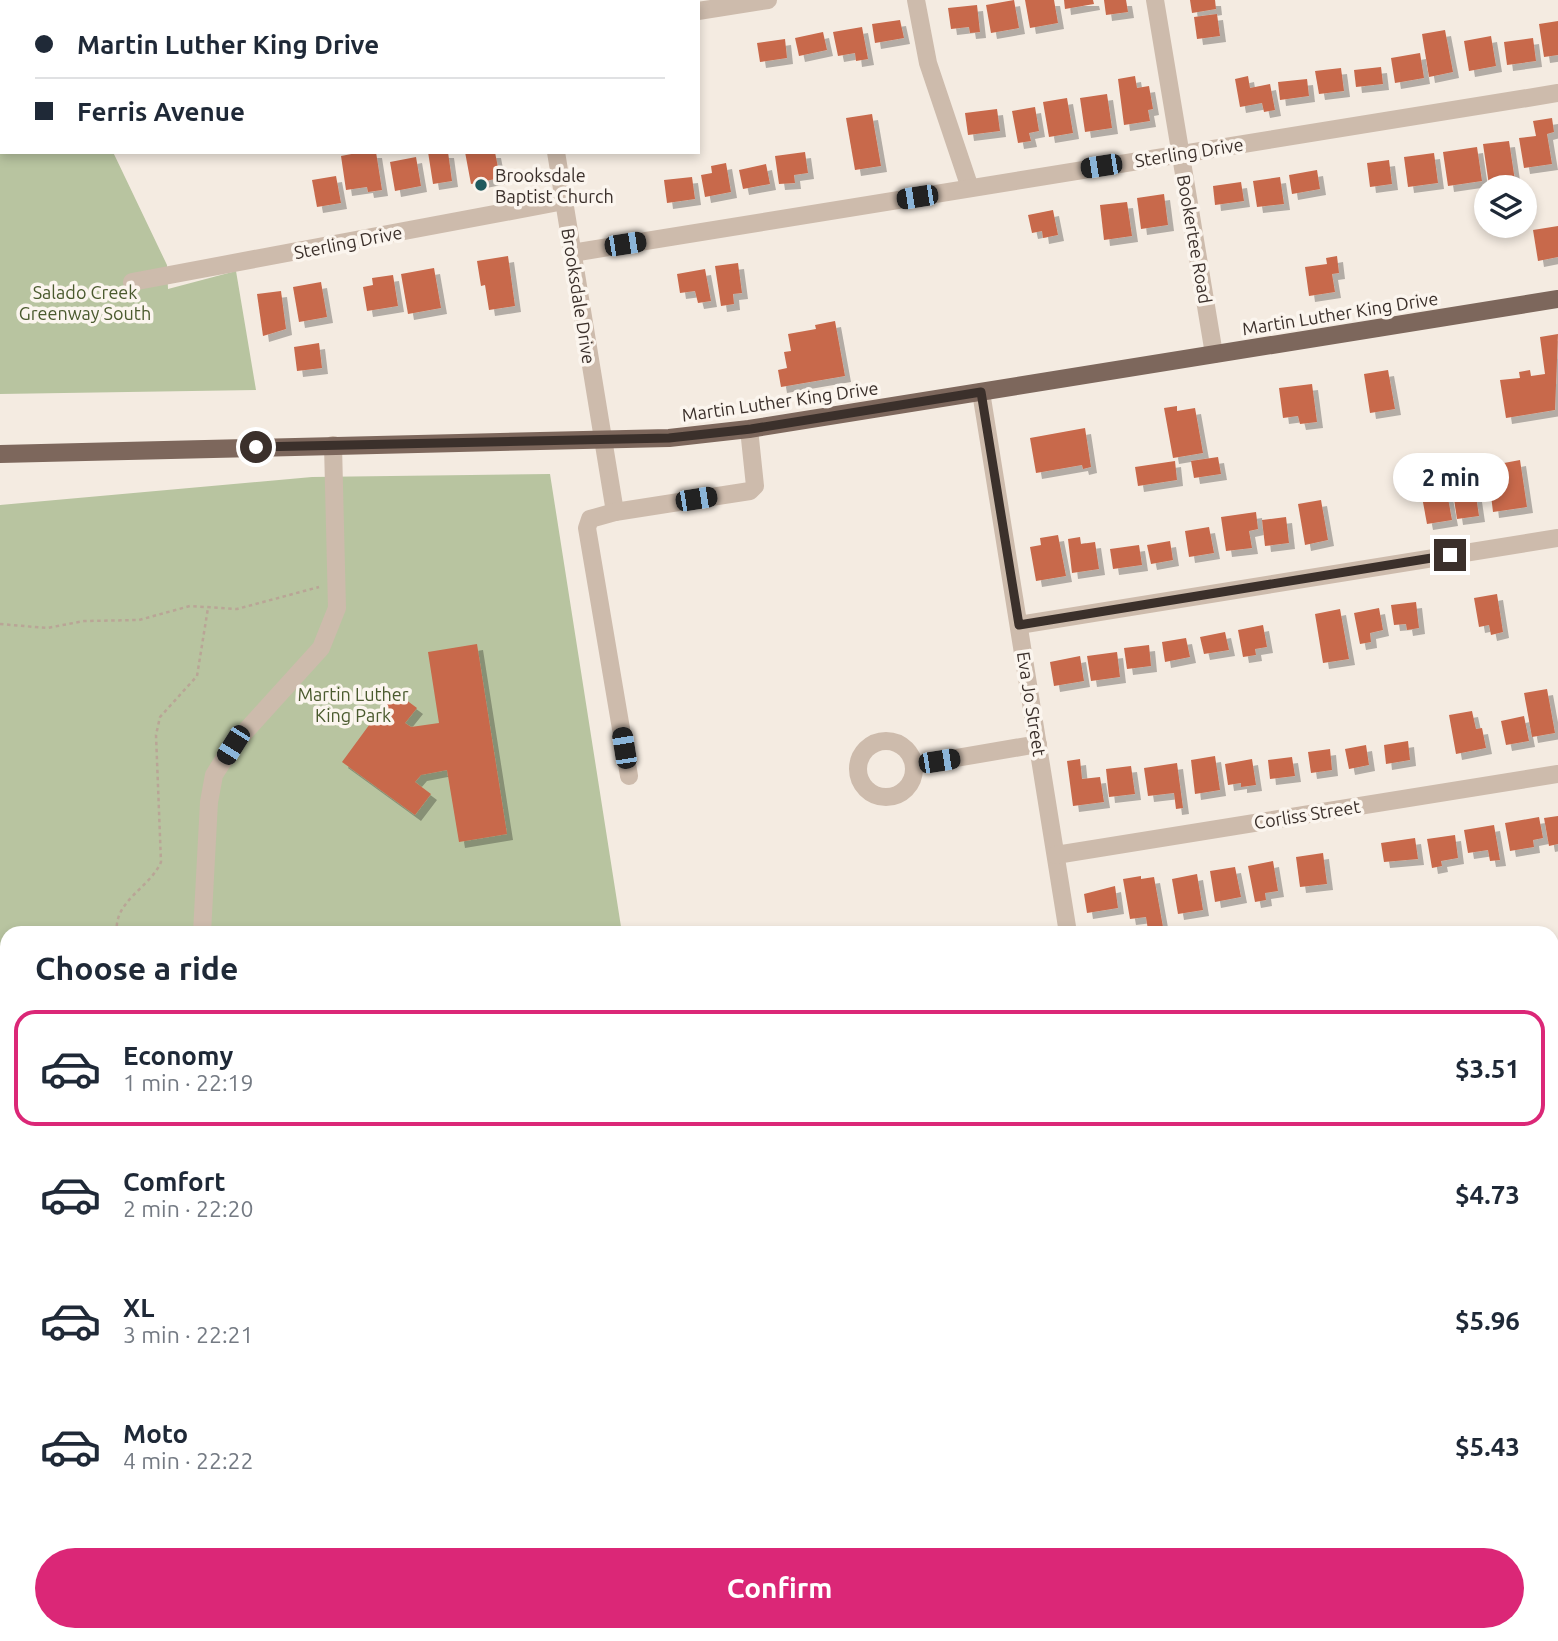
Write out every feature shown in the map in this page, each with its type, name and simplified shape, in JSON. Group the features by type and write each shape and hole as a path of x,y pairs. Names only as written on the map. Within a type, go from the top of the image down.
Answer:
{"main road":[{"name":"Martin Luther King Drive","path":"0,454 669,438 749,429 1558,299"}],"street":[{"path":"700,12 768,0"},
{"path":"916,0 928,63 970,188"},
{"name":"Bookertee Road","path":"1155,0 1214,354"},
{"name":"Sterling Drive","path":"572,253 1558,93"},
{"name":"Brooksdale Drive","path":"556,154 615,512"},
{"name":"Sterling Drive","path":"132,282 564,201"},
{"name":"Eva Jo Street","path":"981,392 1067,926"},
{"path":"629,776 587,528 590,519 615,512 750,491 755,486 749,429"},
{"path":"202,926 209,802 214,775 233,745 321,648 337,608 333,445"},
{"path":"1019,625 1558,538"},
{"path":"915,765 1038,744"},
{"name":"Corliss Street","path":"1056,855 1558,774"}],"path":[{"path":"0,624 47,628 83,621 139,620 190,606 237,609 336,583"},
{"path":"118,926 119,912 155,876 162,862 156,735 160,717 190,688 197,676 208,608"}],"green space":[{"name":"Salado Creek Greenway South","path":"0,154 114,154 167,265 168,289 236,271 256,390 0,394"},
{"name":"Martin Luther King Park","path":"550,474 621,926 0,926 0,505 312,477"}],"building":[{"path":"1014,0 1019,28 991,33 986,5"},
{"path":"1025,0 1054,0 1058,23 1030,28"},
{"path":"1064,0 1093,0 1094,4 1065,9"},
{"path":"1104,0 1126,0 1128,12 1106,15"},
{"path":"1190,0 1215,0 1216,9 1192,13"},
{"path":"977,5 980,32 970,33 969,27 951,29 948,8"},
{"path":"1217,14 1220,36 1197,39 1194,17"},
{"path":"900,20 904,38 875,43 872,24"},
{"path":"1558,21 1558,55 1544,57 1539,24"},
{"path":"862,27 868,59 856,61 855,53 838,56 833,32"},
{"path":"1445,30 1453,72 1429,77 1422,34"},
{"path":"823,32 827,50 799,56 795,38"},
{"path":"1491,36 1496,66 1469,71 1464,41"},
{"path":"1533,38 1536,61 1507,65 1504,42"},
{"path":"785,39 787,58 760,62 757,43"},
{"path":"1420,53 1424,78 1395,83 1391,58"},
{"path":"1381,67 1383,84 1356,87 1354,70"},
{"path":"1341,68 1344,91 1319,94 1315,71"},
{"path":"1135,76 1137,88 1149,86 1153,109 1148,110 1150,121 1124,125 1118,79"},
{"path":"1248,76 1250,88 1270,84 1275,110 1264,112 1262,103 1240,107 1235,79"},
{"path":"1307,79 1309,96 1280,100 1278,82"},
{"path":"1107,94 1112,128 1085,132 1080,98"},
{"path":"1067,98 1073,133 1049,137 1043,102"},
{"path":"1035,107 1039,131 1029,133 1031,141 1018,143 1012,111"},
{"path":"997,109 1000,131 968,135 965,113"},
{"path":"872,114 881,166 855,170 846,118"},
{"path":"1552,118 1554,132 1547,134 1552,164 1524,168 1519,138 1536,136 1533,121"},
{"path":"1509,141 1514,175 1488,175 1483,144"},
{"path":"1477,147 1481,175 1474,175 1474,182 1448,186 1443,152"},
{"path":"805,152 808,173 794,175 795,183 779,184 775,156"},
{"path":"1434,153 1438,183 1408,187 1404,157"},
{"path":"376,154 382,190 368,192 367,187 346,190 341,156"},
{"path":"428,154 448,154 452,181 433,184"},
{"path":"465,154 495,154 500,178 471,184"},
{"path":"416,157 421,186 395,191 390,162"},
{"path":"1389,160 1392,184 1370,187 1367,163"},
{"path":"726,163 731,192 705,197 701,175 712,173 711,166"},
{"path":"766,164 770,184 743,189 739,170"},
{"path":"1317,170 1320,189 1292,194 1289,175"},
{"path":"336,176 341,203 317,207 312,180"},
{"path":"692,177 695,199 667,203 664,180"},
{"path":"1280,177 1284,204 1257,207 1253,181"},
{"path":"1241,182 1244,201 1215,205 1213,186"},
{"path":"1164,194 1168,225 1141,229 1137,198"},
{"path":"1127,202 1132,236 1104,240 1100,205"},
{"path":"1053,210 1058,235 1043,238 1042,231 1032,233 1028,215"},
{"path":"1558,226 1558,257 1538,261 1534,238 1537,238 1537,229"},
{"path":"508,256 515,306 489,310 477,261"},
{"path":"1337,256 1339,273 1332,274 1335,292 1309,296 1305,267 1327,264 1326,258"},
{"path":"738,263 742,293 733,294 734,304 721,306 715,266"},
{"path":"434,268 441,308 408,314 401,274"},
{"path":"705,269 711,301 698,303 695,291 680,293 677,274"},
{"path":"393,275 398,306 367,311 363,287 373,285 372,278"},
{"path":"321,282 327,317 299,322 293,287"},
{"path":"281,291 286,329 263,336 257,294"},
{"path":"835,321 845,376 781,387 778,370 787,368 784,352 791,351 788,334 816,329 815,325"},
{"path":"1558,334 1555,410 1506,418 1500,380 1520,378 1519,372 1530,370 1531,376 1545,374 1540,337"},
{"path":"319,343 322,368 297,371 294,347"},
{"path":"1388,370 1395,409 1370,413 1364,374"},
{"path":"1312,384 1317,422 1300,424 1298,416 1283,418 1279,388"},
{"path":"1177,406 1177,411 1195,408 1203,453 1173,458 1164,408"},
{"path":"1085,428 1091,467 1083,469 1082,465 1036,473 1030,438"},
{"path":"1218,457 1221,474 1194,478 1191,461"},
{"path":"1520,460 1527,507 1493,512 1489,478 1506,476 1504,463"},
{"path":"1175,461 1177,480 1138,486 1135,467"},
{"path":"1473,476 1479,516 1457,519 1451,479"},
{"path":"1445,482 1452,520 1427,524 1420,486"},
{"path":"1321,500 1328,540 1305,545 1298,504"},
{"path":"1256,512 1258,529 1249,531 1252,548 1226,551 1221,517"},
{"path":"1286,517 1289,543 1265,546 1262,520"},
{"path":"1209,527 1214,553 1189,557 1185,531"},
{"path":"1058,535 1066,576 1036,581 1030,547 1041,545 1040,538"},
{"path":"1080,537 1081,544 1095,542 1099,569 1072,573 1068,539"},
{"path":"1170,541 1173,560 1151,564 1147,545"},
{"path":"1139,545 1142,565 1113,569 1110,549"},
{"path":"1497,594 1503,632 1491,635 1489,625 1479,627 1474,598"},
{"path":"1416,602 1419,628 1407,630 1406,624 1394,625 1391,605"},
{"path":"1379,608 1383,630 1370,633 1371,642 1360,644 1354,613"},
{"path":"1340,609 1349,659 1323,663 1315,614"},
{"path":"1263,625 1267,647 1255,649 1256,655 1243,657 1238,630"},
{"path":"1225,632 1229,650 1204,654 1200,637"},
{"path":"1186,638 1190,657 1165,662 1162,642"},
{"path":"477,644 507,834 459,842 447,770 421,775 415,782 431,794 415,815 342,762 394,691 417,708 405,723 411,727 439,723 428,652"},
{"path":"1149,645 1151,666 1127,669 1124,648"},
{"path":"1117,652 1120,677 1091,681 1087,656"},
{"path":"1080,656 1084,681 1054,686 1050,662"},
{"path":"1547,689 1555,733 1532,737 1524,693"},
{"path":"1472,711 1476,729 1482,728 1486,748 1456,754 1449,715"},
{"path":"1524,716 1529,741 1506,745 1501,721"},
{"path":"1408,741 1410,760 1386,764 1384,745"},
{"path":"1366,745 1369,765 1349,769 1345,749"},
{"path":"1330,749 1332,770 1311,773 1308,752"},
{"path":"1215,756 1220,790 1195,794 1191,760"},
{"path":"1292,757 1295,776 1270,779 1268,760"},
{"path":"1080,759 1082,779 1100,777 1104,802 1073,806 1067,761"},
{"path":"1252,759 1256,785 1228,785 1225,764"},
{"path":"1177,763 1183,808 1176,809 1174,793 1148,796 1144,768"},
{"path":"1131,766 1135,794 1109,797 1106,769"},
{"path":"1558,816 1558,844 1549,846 1544,818"},
{"path":"1539,817 1543,838 1533,840 1534,847 1510,851 1505,823"},
{"path":"1494,825 1500,860 1490,861 1488,850 1468,853 1464,830"},
{"path":"1455,835 1458,858 1441,861 1442,866 1432,868 1427,839"},
{"path":"1415,838 1418,859 1384,862 1381,843"},
{"path":"1323,853 1327,884 1300,887 1296,857"},
{"path":"1273,861 1278,891 1265,893 1266,900 1255,902 1248,866"},
{"path":"1235,867 1241,897 1215,902 1210,871"},
{"path":"1197,874 1203,910 1178,914 1172,879"},
{"path":"1154,877 1163,926 1147,926 1146,917 1130,919 1123,879"},
{"path":"1115,886 1118,908 1087,913 1084,894"}],"place":[{"name":"Brooksdale Baptist Church","path":"481,185"}],"route":[{"path":"256,447 669,438 751,429 981,392 1019,625 1450,555"}]}
